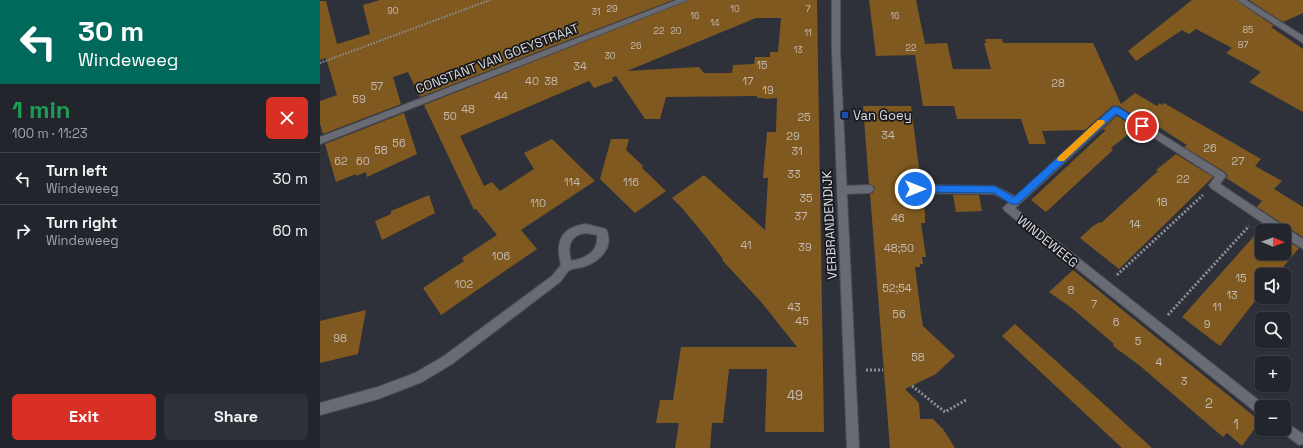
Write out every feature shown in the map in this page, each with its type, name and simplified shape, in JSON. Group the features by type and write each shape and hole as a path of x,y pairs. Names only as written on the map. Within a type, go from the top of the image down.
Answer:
{"street":[{"name":"CONSTANT VAN GOEYSTRAAT","path":"320,141 684,0"},
{"name":"VERBRANDENDIJK","path":"836,0 836,50 853,448"},
{"path":"1241,0 1303,40"},
{"name":"WINDEWEEG","path":"1214,185 1221,176 1116,109 1008,208 1156,328 1255,405"},
{"path":"1214,185 1273,224"},
{"path":"842,190 869,189"},
{"path":"915,189 995,190 1014,201"},
{"path":"1291,236 1303,244"},
{"path":"320,409 378,393 418,378 448,360 556,279 567,266"},
{"path":"1291,434 1299,440"}],"path":[{"path":"320,63 490,0"},
{"path":"1105,286 1214,185"},
{"path":"1156,328 1259,215"},
{"path":"912,386 945,412 966,400"}],"building":[{"path":"380,0 673,0 420,97 408,72 393,77 401,104 323,134 320,124 320,101 337,95 326,58 320,60 320,1 326,1 337,44 370,34 363,5"},
{"path":"689,0 817,0 824,432 765,432 767,369 729,369 723,423 712,423 710,448 675,448 679,423 656,423 660,400 673,400 681,347 797,347 762,303 722,260 723,259 706,237 672,198 704,175 765,230 768,178 763,178 767,132 776,132 777,98 764,99 757,98 757,96 666,97 660,119 645,119 616,76 612,78 613,81 594,88 589,81 460,136 484,186 492,182 500,191 534,169 524,153 552,139 595,181 521,230 537,249 441,315 423,288 464,261 462,258 497,235 476,209 474,210 424,105","holes":["756,18 781,18 778,52 770,52 770,57 755,57 754,64 733,65 732,73 704,73 699,67 627,71"]},
{"path":"869,0 916,0 925,44 947,43 953,69 991,69 984,43 986,43 985,39 1002,39 1003,43 1093,43 1121,104 1135,93 1157,106 1160,103 1162,105 1164,103 1261,159 1255,166 1282,181 1274,189 1303,207 1303,237 1291,229 1291,224 1283,224 1257,207 1262,201 1226,178 1228,176 1225,172 1184,147 1187,145 1146,119 1143,121 1117,105 1112,106 1085,130 1042,131 1046,144 1029,144 1021,119 957,119 954,106 923,106 915,55 876,56"},
{"path":"1192,0 1236,0 1274,26 1271,27 1303,49 1303,112 1249,82 1261,72 1226,53 1232,48 1196,29 1189,34 1182,30 1136,61 1128,51"},
{"path":"1249,0 1303,0 1303,13 1283,22"},
{"path":"863,106 911,106 921,184 912,185 909,190 912,193 922,195 925,213 925,223 921,223 926,257 922,257 923,264 920,264 920,267 915,267 923,326 955,356 936,374 905,389 919,403 920,419 933,419 943,429 955,448 890,448 870,194 873,193 875,188 869,184"},
{"path":"404,113 417,154 367,177 366,172 356,176 356,174 336,182 325,144"},
{"path":"1117,116 1136,128 1111,148 1113,150 1046,212 1031,200 1106,130 1102,130"},
{"path":"611,139 629,139 626,150 666,191 635,213 600,179"},
{"path":"1176,154 1213,177 1119,269 1080,238 1093,226 1100,222 1101,223 1158,171 1156,170"},
{"path":"429,195 435,213 382,240 375,221 391,214 391,211"},
{"path":"953,195 979,195 982,211 956,212"},
{"path":"1255,235 1255,260 1289,260 1282,268 1255,268 1255,301 1220,346 1182,317"},
{"path":"1291,243 1299,248 1291,258"},
{"path":"1073,270 1255,417 1255,428 1242,446 1227,433 1223,437 1139,365 1113,346 1114,344 1073,309 1049,292"},
{"path":"366,310 358,354 320,363 320,321"},
{"path":"1015,324 1152,448 1122,448 1002,336"}],"slow traffic":[{"path":"1061,159 1101,123"}],"place":[{"name":"Van Goey","path":"845,115"}],"route":[{"path":"915,189 995,190 1014,201 1116,109 1142,126"}]}
